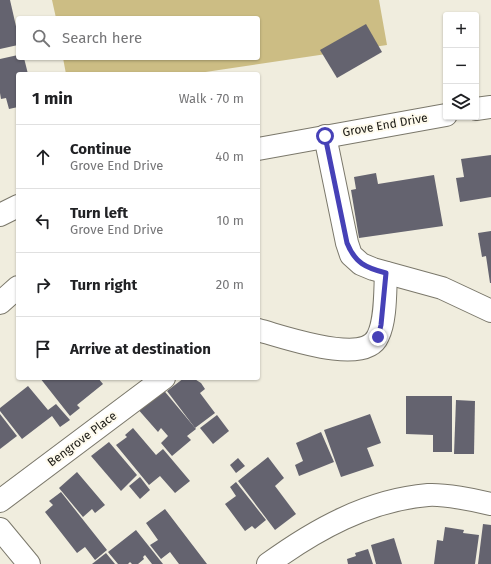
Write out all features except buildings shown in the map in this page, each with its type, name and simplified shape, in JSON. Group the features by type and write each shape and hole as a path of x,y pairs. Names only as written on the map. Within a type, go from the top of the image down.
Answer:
{"street":[{"path":"479,109 491,107"},
{"name":"Grove End Drive","path":"260,149 443,116"},
{"name":"Grove End Drive","path":"325,136 347,243 351,255 361,264 373,270 442,288 491,310"},
{"path":"0,215 16,207"},
{"path":"260,331 333,349 361,350 372,344 378,337 381,325 386,273"},
{"path":"0,303 16,289"},
{"name":"Bengrove Place","path":"0,501 161,380"},
{"path":"268,564 299,542 338,520 387,503 428,495 491,504"},
{"path":"0,528 29,564"}],"shaded area":[{"path":"52,0 379,0 387,45 205,72 66,72 63,60 260,60 260,16 56,16"}],"route":[{"path":"325,136 347,243 351,255 361,264 373,270 386,273 381,325 378,337"}]}
